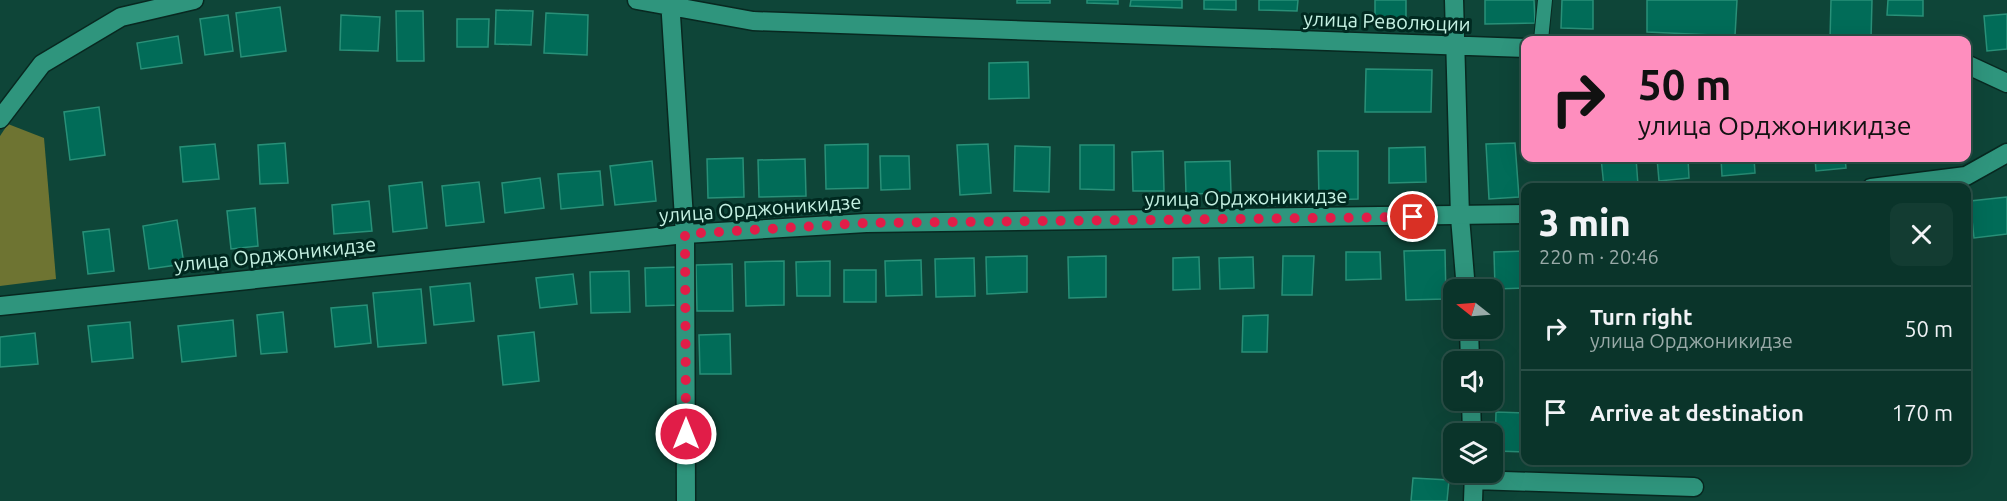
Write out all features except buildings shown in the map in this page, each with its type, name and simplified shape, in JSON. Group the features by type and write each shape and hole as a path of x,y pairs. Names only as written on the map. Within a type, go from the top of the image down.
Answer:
{"street":[{"path":"0,119 42,64 121,17 194,0"},
{"name":"улица Революции","path":"637,0 671,3 753,21 1521,48"},
{"path":"1454,0 1454,46 1465,279"},
{"path":"671,3 685,234 686,501"},
{"path":"1971,66 2007,82"},
{"path":"1911,183 1966,176 2007,153"},
{"name":"улица Орджоникидзе","path":"0,306 685,234 866,223 1461,217 1521,214"},
{"path":"1503,477 1694,487"},
{"path":"1473,501 1474,483"}],"lane":[{"path":"1541,36 1545,0"}],"green space":[{"path":"8,124 44,138 56,279 0,286 0,136"}],"route":[{"path":"686,434 685,234 866,223 1413,217"}]}
